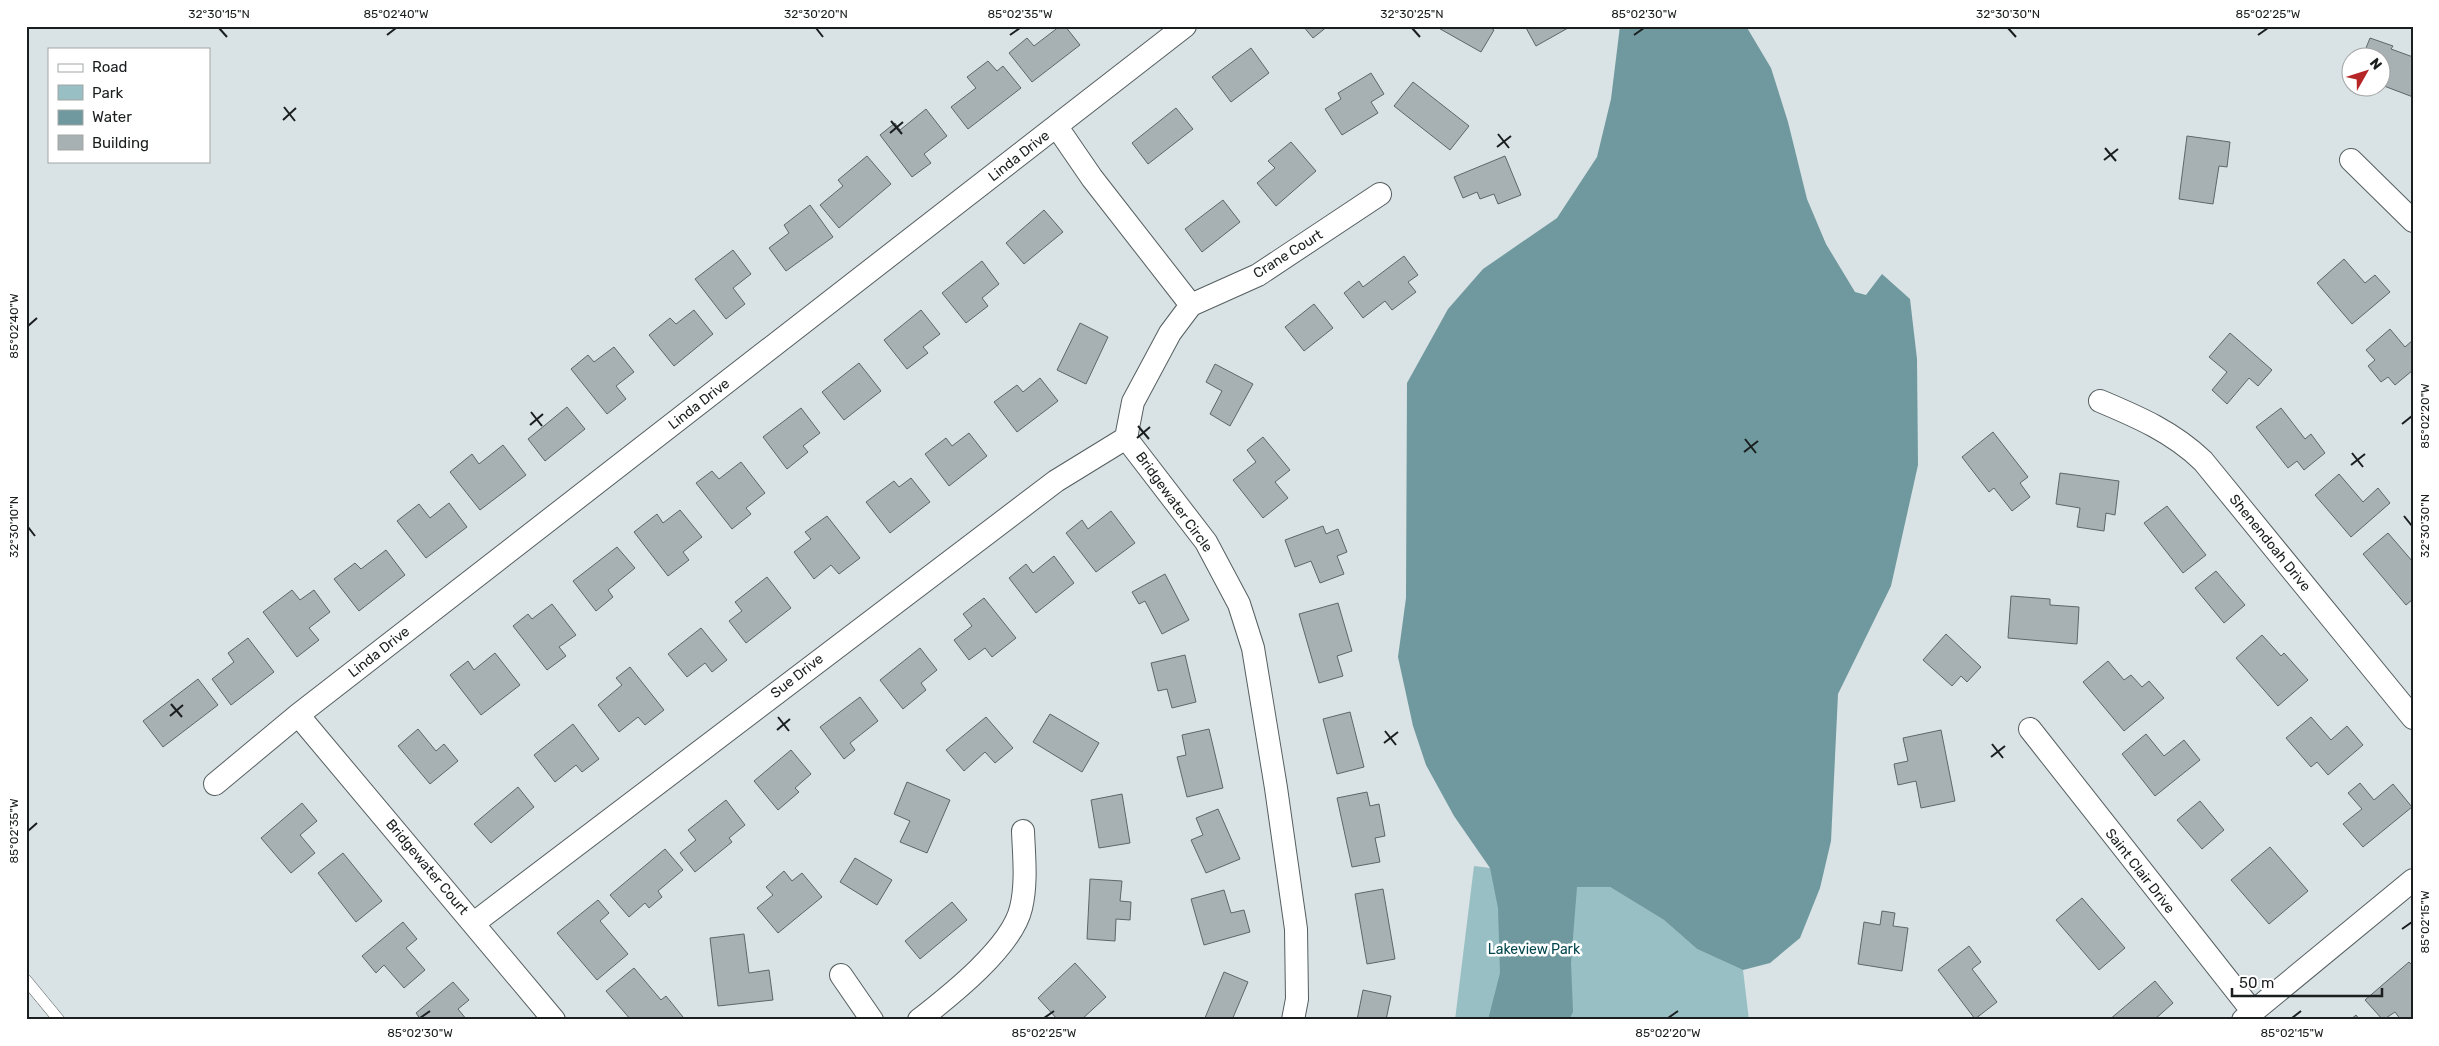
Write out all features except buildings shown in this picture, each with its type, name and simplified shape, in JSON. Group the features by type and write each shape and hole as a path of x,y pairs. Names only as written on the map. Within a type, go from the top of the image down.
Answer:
{"street":[{"name":"Linda Drive","path":"215,784 298,714 1185,26"},
{"path":"1056,127 1092,178 1191,304"},
{"path":"2351,160 2388,194 2413,221"},
{"name":"Crane Court","path":"1191,304 1258,275 1380,194"},
{"name":"Bridgewater Circle","path":"1191,304 1170,333 1133,402 1126,438 1206,542 1239,604 1253,648 1276,788 1296,929 1297,999 1293,1020"},
{"name":"Shenendoah Drive","path":"2100,401 2147,421 2168,433 2187,445 2203,461 2413,718"},
{"name":"Sue Drive","path":"474,923 1056,480 1126,438"},
{"name":"Bridgewater Court","path":"298,714 554,1020"},
{"name":"Saint Clair Drive","path":"2030,729 2248,1016"},
{"path":"919,1020 982,966 1012,931 1021,909 1024,886 1024,831"},
{"path":"2248,1016 2413,880"},
{"path":"841,975 872,1020"}],"lane":[{"path":"26,980 59,1020"}],"green space":[{"name":"Lakeview Park","path":"1474,866 1576,887 1610,887 1664,920 1697,949 1743,970 1749,1020 1455,1020"}],"water":[{"path":"1620,26 1746,26 1771,68 1788,122 1807,199 1826,244 1855,292 1866,295 1882,274 1910,299 1917,359 1918,465 1891,586 1838,694 1831,841 1820,888 1800,938 1770,963 1743,970 1697,949 1664,920 1610,887 1577,887 1571,963 1573,1012 1569,1020 1488,1020 1500,973 1498,908 1490,868 1454,816 1426,765 1413,726 1398,657 1406,598 1407,383 1448,309 1483,269 1557,218 1597,157 1611,99"}]}
